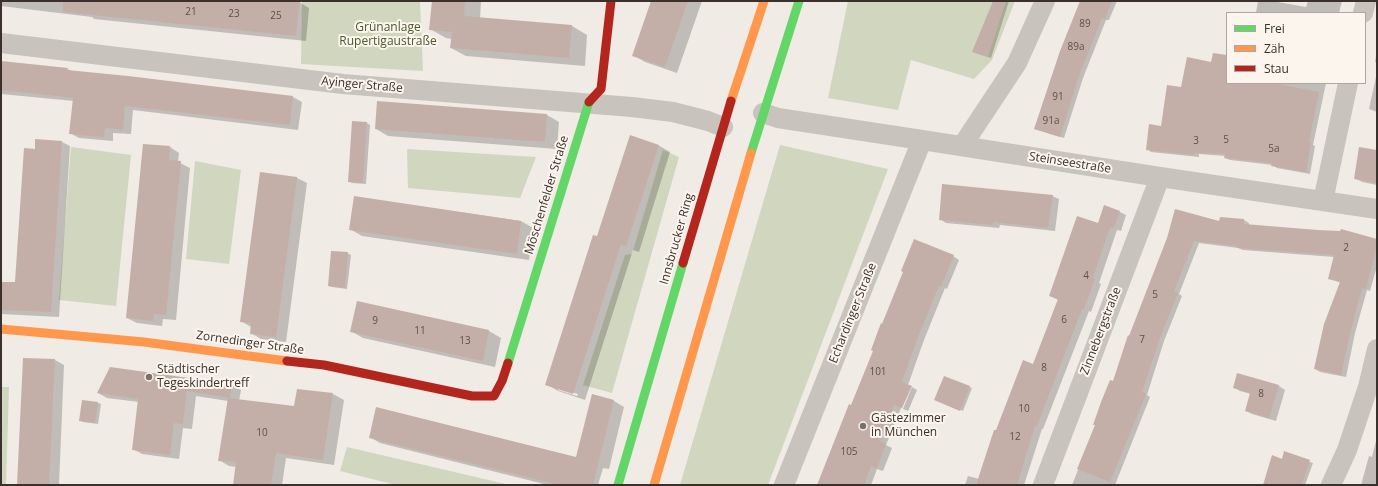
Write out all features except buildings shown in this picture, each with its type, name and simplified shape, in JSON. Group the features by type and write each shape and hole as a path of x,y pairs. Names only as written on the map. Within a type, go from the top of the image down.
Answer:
{"main road":[{"name":"Möschenfelder Straße","path":"494,396 502,381 588,103 600,89 611,1"},
{"name":"Innsbrucker Ring","path":"618,485 723,127 764,1"},
{"path":"654,485 763,113 799,1"},
{"name":"Zornedinger Straße","path":"1,329 144,342 289,360 324,365 472,396 494,396"}],"street":[{"path":"962,146 1017,63 1045,1"},
{"path":"1363,12 1366,1"},
{"name":"Ayinger Straße","path":"1,43 344,84 632,106 673,112 708,121 723,127"},
{"path":"1323,201 1348,84"},
{"name":"Steinseestraße","path":"763,113 778,118 1160,177 1377,208"},
{"name":"Echardinger Straße","path":"784,485 922,140"},
{"name":"Zinnebergstraße","path":"1043,485 1160,177"},
{"path":"1330,485 1349,443 1368,387 1377,349"}],"green space":[{"name":"Grünanlage Rupertigaustraße","path":"302,1 420,1 423,71 301,64"},
{"path":"848,1 1015,1 992,60 974,79 911,60 898,110 828,98"},
{"path":"780,145 888,169 768,485 680,485"},
{"path":"71,147 131,155 116,306 59,300"},
{"path":"407,149 536,157 520,198 408,188"},
{"path":"663,150 679,157 612,393 583,385 625,255 632,254"},
{"path":"195,161 241,170 229,264 186,259"},
{"path":"1,387 9,387 6,485 1,485"},
{"path":"347,447 510,485 396,485 340,471"}],"traffic: fast":[{"path":"751,153 799,1"},
{"path":"508,363 589,102"},
{"path":"618,485 683,263"}],"traffic: slow":[{"path":"731,101 764,1"},
{"path":"654,485 751,153"},
{"path":"1,329 144,342 287,361"}],"traffic: jam":[{"path":"589,102 601,89 611,1"},
{"path":"683,263 731,101"},
{"path":"287,361 324,365 472,396 494,396 502,381 508,363"}],"place":[{"name":"Städtischer Tegeskindertreff","path":"149,377"},
{"name":"Gästezimmer in München","path":"863,426"}]}
